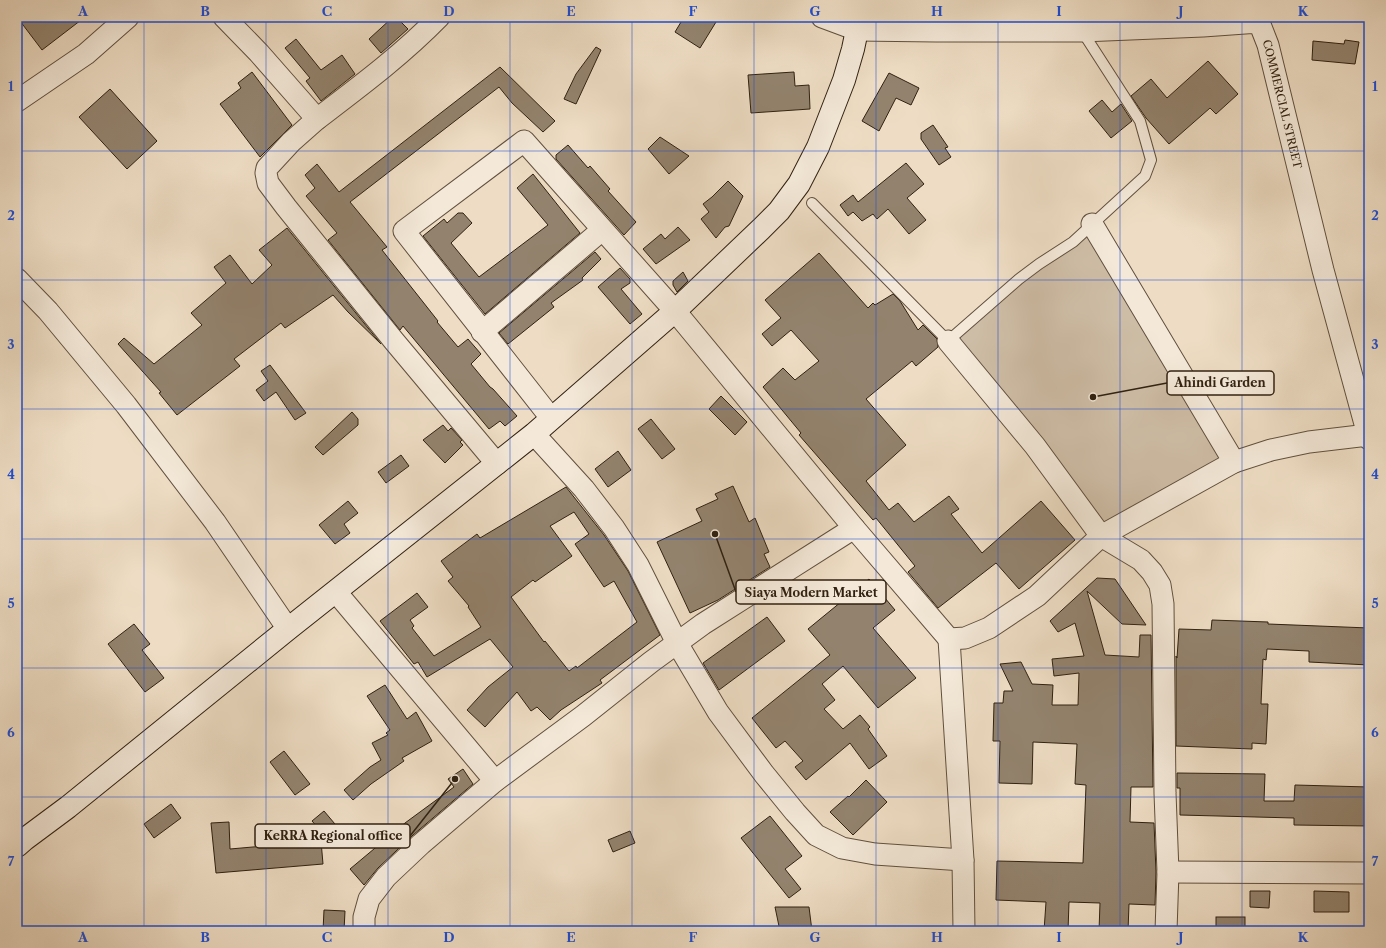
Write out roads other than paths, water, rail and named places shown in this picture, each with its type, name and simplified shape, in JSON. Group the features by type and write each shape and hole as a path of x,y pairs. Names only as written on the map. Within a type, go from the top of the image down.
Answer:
{"main road":[{"path":"17,846 68,807 288,629 534,434 675,311 779,211 800,184 818,148 831,115 853,49 857,30"}],"street":[{"path":"17,101 86,54 128,17"},
{"path":"224,17 259,53 317,118"},
{"path":"439,17 398,56 317,118 291,142 267,168 266,173 268,183 286,207 384,329 497,464"},
{"name":"COMMERCIAL STREET","path":"822,17 857,30 936,31 1082,31 1203,26 1259,20 1268,45 1323,270 1369,436"},
{"path":"551,418 404,231 524,141 675,311 854,528 949,639 962,860 964,931"},
{"path":"1092,224 1234,462"},
{"path":"482,332 602,230"},
{"path":"17,279 48,311 126,405 215,522 288,629"},
{"path":"948,341 1035,446 1101,536 1141,560 1152,572 1160,585 1163,604 1165,793 1168,872 1166,931"},
{"path":"534,434 584,489 614,528 638,565 677,642 718,712 795,812 816,835 842,848 875,854 962,860"},
{"path":"949,639 965,638 989,628 1037,596 1101,536 1234,462 1271,450 1309,442 1369,436"},
{"path":"364,931 364,917 369,899 386,877 421,844 495,781 677,642 735,603 854,528"},
{"path":"336,592 495,781"},
{"path":"1168,872 1369,873"}],"lane":[{"path":"812,203 948,341 1019,278 1073,242 1145,176 1152,160 1140,121 1082,31"}],"place":[{"name":"Ahindi Garden","path":"1093,397"},
{"name":"Siaya Modern Market","path":"715,534"},
{"name":"KeRRA Regional office","path":"455,779"}]}
